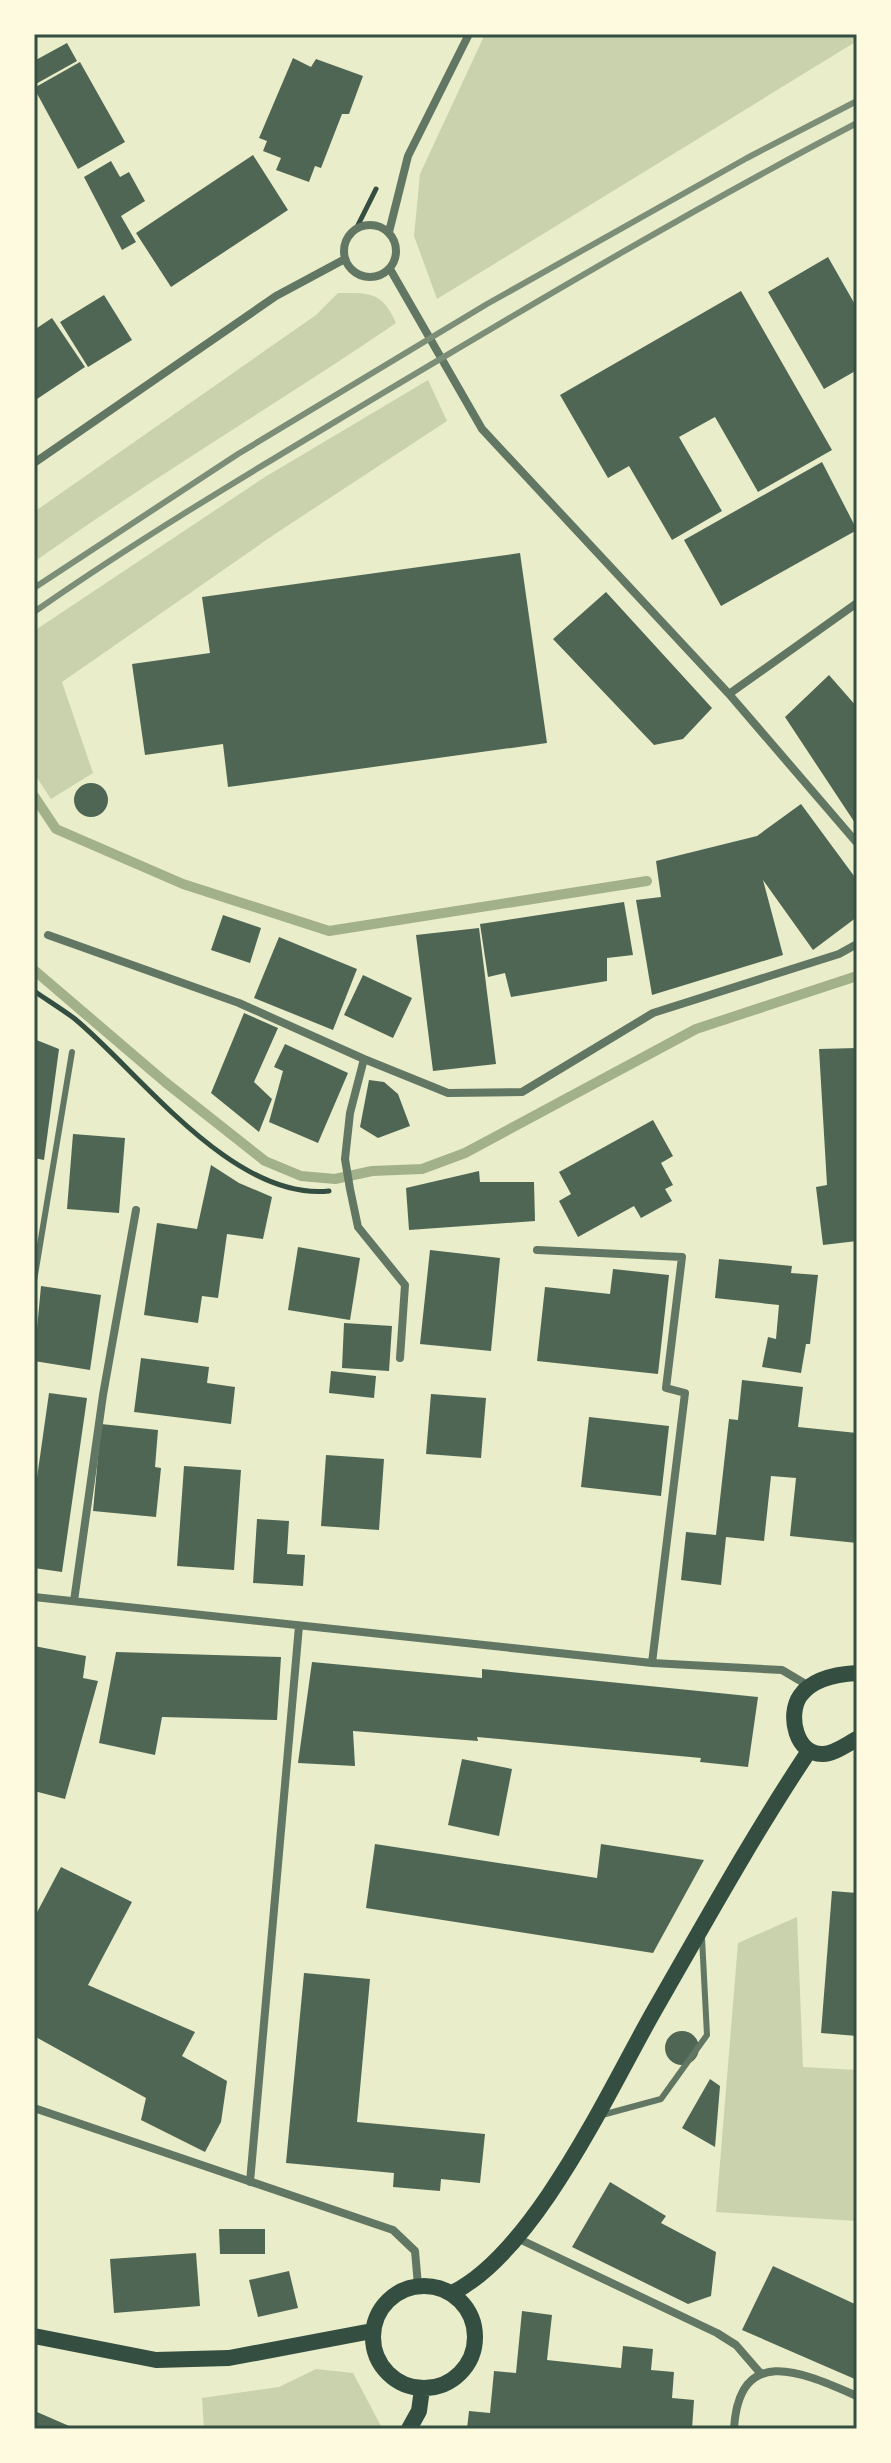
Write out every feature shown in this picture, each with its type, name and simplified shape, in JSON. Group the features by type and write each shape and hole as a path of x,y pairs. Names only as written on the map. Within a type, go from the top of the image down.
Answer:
{"main road":[{"path":"857,1673 832,1677 810,1687 800,1696 795,1726 801,1744 809,1751 826,1755 857,1739"},
{"path":"452,2293 470,2284 517,2238 595,2117 701,1929 809,1751"},
{"path":"418,2285 452,2293 473,2321 473,2353 453,2379 438,2387 422,2389 391,2377 380,2364 372,2331 377,2314 387,2300 401,2290 418,2285"},
{"path":"34,2336 156,2360 229,2358 372,2331"},
{"path":"409,2429 419,2411 422,2389"}],"street":[{"path":"389,232 373,225 356,229 346,242 345,259 361,276 378,277 390,269 397,249 389,232 408,156 469,35"},
{"path":"34,463 276,296 345,259"},
{"path":"390,269 482,429 729,694 857,843"},
{"path":"729,694 857,603"},
{"path":"48,935 239,1003 448,1093 522,1092 653,1013 839,954 857,944"},
{"path":"364,1059 350,1113 345,1159 358,1227 405,1285 400,1358"},
{"path":"74,1601 103,1395 136,1210"},
{"path":"537,1250 682,1257 666,1388 685,1393 652,1663"},
{"path":"34,1597 652,1663 782,1670 810,1687"},
{"path":"250,2182 299,1626"},
{"path":"34,2108 393,2230 415,2251 418,2285"},
{"path":"517,2238 717,2333 736,2345 761,2374"},
{"path":"734,2429 741,2393 748,2383 761,2374 781,2369 800,2372 857,2396"}],"lane":[{"path":"34,1281 72,1052"},
{"path":"595,2117 661,2099 707,2035 701,1929"}],"path":[{"path":"34,991 74,1018 211,1150 267,1178 313,1193 350,1189"}],"green space":[{"path":"485,34 857,34 857,41 437,299 414,236 420,174"},
{"path":"338,293 366,294 380,299 396,323 34,562 34,512 316,315"},
{"path":"428,380 447,421 275,534 62,682 93,773 51,799 34,773 34,631 265,477"},
{"path":"797,1917 803,2067 857,2070 857,2221 716,2212 738,1943"},
{"path":"316,2369 353,2373 380,2429 204,2429 202,2398 279,2387"}],"building":[{"path":"67,43 77,61 34,85 34,61"},
{"path":"293,58 311,67 316,59 363,76 349,114 342,114 321,168 315,166 309,182 276,170 281,158 263,151 267,141 259,138"},
{"path":"80,62 125,142 78,169 34,88"},
{"path":"253,155 288,210 171,287 136,233"},
{"path":"111,161 120,177 129,172 145,201 121,216 136,242 122,250 84,177"},
{"path":"828,257 857,308 857,370 824,389 768,292"},
{"path":"741,291 832,450 758,492 715,417 679,437 722,511 672,540 629,466 608,478 560,395"},
{"path":"104,295 132,340 88,367 60,322"},
{"path":"52,318 85,367 34,401 34,330"},
{"path":"822,462 857,530 721,606 684,540"},
{"path":"520,553 547,743 228,787 223,744 145,755 132,664 210,653 202,597"},
{"path":"606,592 712,708 683,739 654,745 553,639"},
{"path":"829,675 857,707 857,826 785,717"},
{"path":"91,783 103,788 108,800 103,812 91,817 79,812 74,800 79,788"},
{"path":"801,804 857,880 857,917 813,950 763,880 783,955 652,995 636,900 661,897 656,861 757,836"},
{"path":"624,902 633,955 607,958 607,981 511,997 505,973 488,977 480,924"},
{"path":"223,915 261,928 250,963 211,950"},
{"path":"479,928 496,1064 433,1071 416,935"},
{"path":"279,937 357,969 333,1030 254,998"},
{"path":"363,975 412,998 393,1038 344,1015"},
{"path":"244,1013 278,1028 254,1082 272,1099 259,1132 211,1093"},
{"path":"34,1039 59,1049 44,1160 34,1158"},
{"path":"285,1044 348,1073 318,1143 269,1122 283,1071 274,1067"},
{"path":"857,1048 857,1241 823,1245 816,1187 827,1185 819,1049"},
{"path":"369,1080 384,1082 398,1094 410,1126 378,1138 360,1127"},
{"path":"653,1120 673,1156 661,1163 673,1185 665,1189 672,1201 641,1218 634,1206 578,1237 559,1201 571,1194 559,1172"},
{"path":"73,1134 125,1138 119,1213 67,1209"},
{"path":"211,1165 239,1183 272,1197 263,1239 227,1234 218,1298 202,1296 198,1323 144,1315 157,1223 197,1229"},
{"path":"479,1171 480,1182 534,1182 535,1221 409,1230 406,1188"},
{"path":"298,1247 360,1258 350,1320 288,1310"},
{"path":"430,1250 500,1258 491,1351 420,1344"},
{"path":"719,1259 792,1266 791,1273 818,1275 810,1344 806,1344 801,1373 762,1367 768,1337 776,1339 779,1305 715,1298"},
{"path":"613,1269 669,1275 658,1374 537,1361 545,1287 610,1294"},
{"path":"41,1286 101,1295 90,1370 34,1361"},
{"path":"344,1323 392,1326 389,1371 342,1368"},
{"path":"141,1358 209,1367 207,1383 235,1387 231,1424 134,1412"},
{"path":"331,1371 376,1376 374,1398 329,1393"},
{"path":"742,1380 803,1387 798,1427 857,1433 857,1543 790,1536 796,1478 771,1476 764,1541 726,1537 721,1585 681,1580 686,1532 716,1535 729,1419 738,1420"},
{"path":"49,1393 87,1398 62,1572 34,1568 34,1499"},
{"path":"431,1394 486,1398 481,1458 426,1454"},
{"path":"589,1417 669,1426 661,1496 581,1487"},
{"path":"101,1424 158,1430 155,1467 161,1468 156,1517 93,1511"},
{"path":"326,1455 384,1459 379,1530 321,1526"},
{"path":"184,1466 241,1470 234,1570 177,1566"},
{"path":"257,1519 289,1521 287,1554 305,1555 303,1586 253,1583"},
{"path":"34,1646 86,1656 83,1678 98,1681 65,1799 34,1791"},
{"path":"116,1652 281,1657 277,1720 162,1717 155,1755 99,1743"},
{"path":"312,1662 482,1678 482,1669 758,1697 748,1767 700,1762 701,1758 477,1737 478,1741 353,1731 355,1766 298,1763"},
{"path":"462,1759 512,1769 499,1836 448,1825"},
{"path":"375,1844 597,1878 601,1844 704,1860 653,1953 366,1908"},
{"path":"61,1867 132,1902 88,1985 195,2032 182,2056 227,2081 221,2122 205,2152 141,2120 146,2098 34,2036 34,1918"},
{"path":"832,1891 857,1893 857,2036 821,2033"},
{"path":"304,1973 370,1979 357,2122 485,2134 480,2183 441,2179 440,2191 393,2187 394,2173 286,2163"},
{"path":"682,2031 694,2036 699,2048 694,2060 682,2065 670,2060 665,2048 670,2036"},
{"path":"710,2079 720,2086 715,2147 682,2128"},
{"path":"610,2182 666,2216 661,2223 716,2252 711,2296 688,2304 572,2247"},
{"path":"219,2229 265,2229 265,2254 220,2254"},
{"path":"196,2253 200,2306 114,2313 110,2259"},
{"path":"773,2266 857,2305 857,2380 742,2330"},
{"path":"289,2271 298,2308 258,2317 249,2280"},
{"path":"522,2311 552,2315 547,2360 621,2368 623,2346 653,2349 651,2370 674,2372 672,2398 694,2400 692,2429 467,2429 469,2411 490,2413 494,2371 516,2373"},
{"path":"37,2412 76,2429 34,2429"}],"waterway":[{"path":"34,796 56,829 183,884 329,931 647,881"},
{"path":"34,970 165,1082 265,1161 301,1176 335,1179 372,1171 422,1169 465,1153 696,1029 857,976"}],"railway":[{"path":"34,588 238,454 487,304 747,158 857,101"},
{"path":"34,612 120,554 442,358 677,221 857,123"}]}
